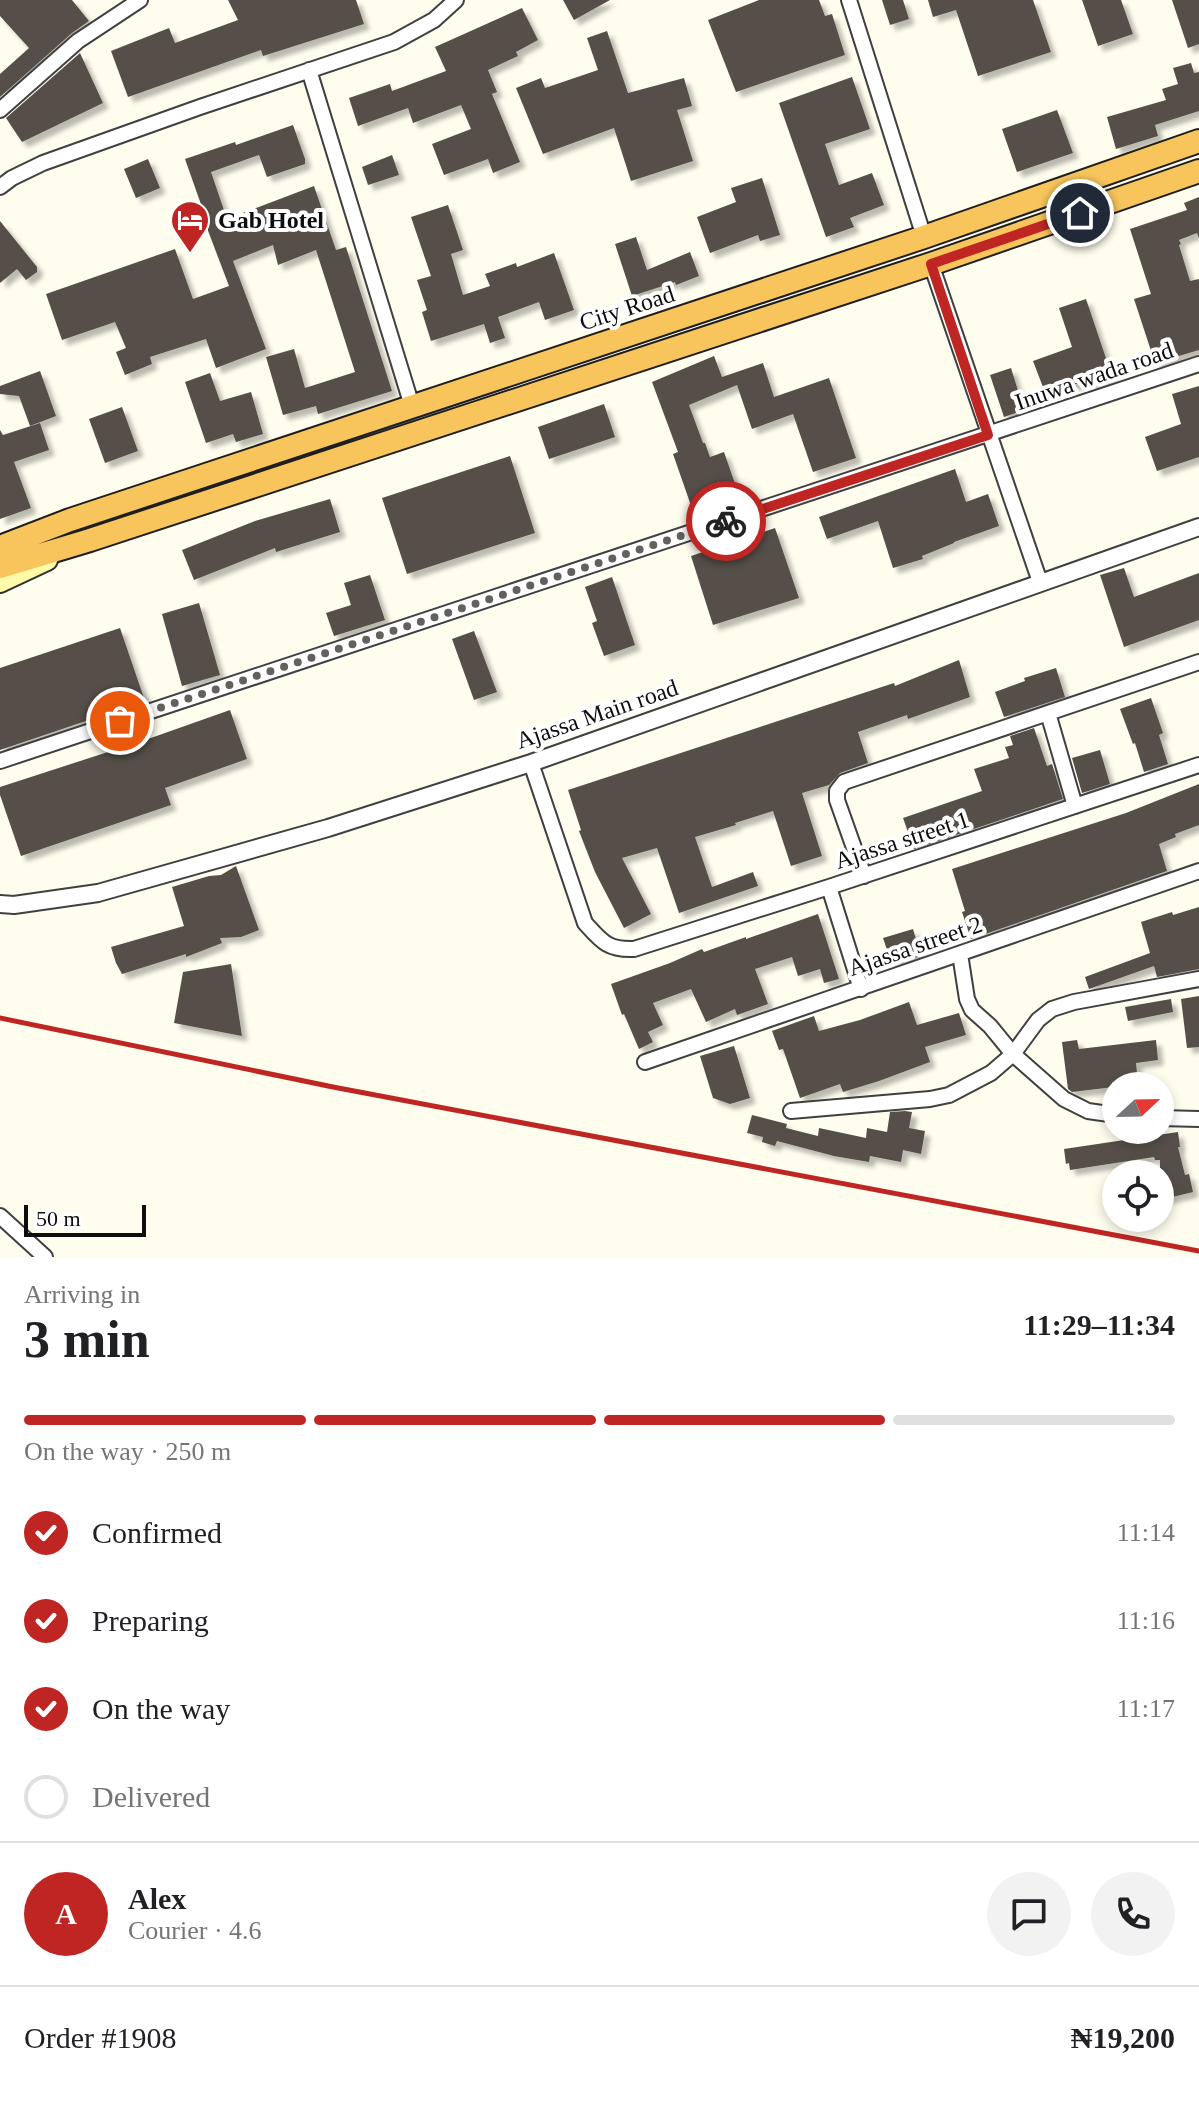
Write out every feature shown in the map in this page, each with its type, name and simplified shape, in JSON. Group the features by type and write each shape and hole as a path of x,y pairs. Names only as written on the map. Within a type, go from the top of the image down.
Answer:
{"highway":[{"name":"City Road","path":"6,550 70,520 924,237 1199,141"},
{"name":"City Road","path":"6,550 90,540 931,264 1199,171"}],"main road":[{"name":"City Road","path":"0,582 90,540"}],"street":[{"path":"0,110 78,41 140,0"},
{"path":"0,187 43,163 394,42 434,20 456,0"},
{"path":"849,0 924,237"},
{"path":"309,70 412,406"},
{"path":"931,264 1040,582"},
{"name":"Inuwa wada road","path":"0,761 1199,364"},
{"name":"Ajassa Main road","path":"0,904 14,905 98,893 328,828 531,763 1199,527"},
{"path":"864,876 837,800 837,791 844,782 1199,662"},
{"path":"1048,713 1075,806"},
{"name":"Ajassa street 1","path":"531,763 585,923 601,941 617,950 634,949 864,876 1199,765"},
{"name":"Ajassa street 2","path":"645,1062 1199,871"},
{"path":"829,887 861,989"},
{"path":"960,954 967,999 972,1010 1013,1054 1064,1099 1088,1111 1102,1113"},
{"path":"791,1111 949,1095 991,1073 1013,1054 1038,1020 1052,1009 1074,1002 1199,979"},
{"path":"1174,1118 1199,1119"},
{"path":"0,1216 45,1257"}],"building":[{"path":"0,0 72,0 89,21 0,97 0,74 29,48 0,16"},
{"path":"228,0 356,0 364,24 263,56 261,50 128,97 111,51 169,28 175,43 238,20"},
{"path":"563,0 610,0 574,20"},
{"path":"759,0 819,0 825,16 832,14 845,55 736,92 708,20"},
{"path":"882,0 903,0 909,19 890,25"},
{"path":"928,0 1033,0 1051,52 978,76 956,10 933,17"},
{"path":"1082,0 1121,0 1133,34 1098,46"},
{"path":"1172,0 1199,0 1199,44 1188,48"},
{"path":"522,8 538,40 516,52 518,56 488,70 497,92 492,94 520,162 493,173 488,159 444,175 432,144 471,129 461,105 413,123 408,108 358,126 349,98 390,84 392,91 446,71 435,47"},
{"path":"607,31 628,93 684,78 692,106 677,110 693,161 631,181 614,128 543,154 516,88 541,78 545,88 598,70 587,38"},
{"path":"80,53 103,103 22,142 6,118"},
{"path":"1191,63 1194,73 1199,72 1199,111 1155,125 1158,136 1116,149 1107,117 1166,100 1162,89 1178,84 1173,68"},
{"path":"852,77 870,129 825,144 839,185 872,173 884,205 850,218 854,227 826,237 779,103"},
{"path":"1057,110 1073,153 1017,172 1002,129"},
{"path":"293,125 305,164 267,177 259,155 211,172 227,219 314,186 336,250 346,247 392,391 318,414 316,406 283,415 266,357 294,349 305,388 355,372 316,250 278,265 273,245 233,261 266,349 216,368 206,339 150,357 152,364 125,375 116,352 126,348 115,322 62,340 46,294 175,249 193,299 229,286 185,159"},
{"path":"392,155 399,175 368,185 362,167"},
{"path":"148,159 160,188 136,198 124,169"},
{"path":"762,178 780,235 760,241 758,235 710,253 697,217 736,202 731,188"},
{"path":"1199,197 1199,238 1197,233 1179,240 1179,245 1190,281 1199,279 1199,350 1155,363 1134,299 1151,294 1130,229 1187,210 1184,203"},
{"path":"448,205 463,250 451,254 463,295 490,286 485,274 516,263 517,267 554,253 574,310 545,320 539,302 498,317 505,338 490,343 484,324 431,341 422,312 427,310 417,280 431,276 411,217"},
{"path":"0,221 37,267 37,272 26,280 17,269 0,283"},
{"path":"636,237 647,270 690,252 699,276 632,296 615,244"},
{"path":"1086,299 1112,376 1085,385 1084,381 1046,395 1033,361 1072,347 1059,308"},
{"path":"714,356 722,377 763,363 774,397 829,378 856,458 813,472 793,414 752,429 737,385 689,405 710,457 724,452 741,501 695,517 673,454 678,452 652,382"},
{"path":"1011,368 1024,410 1004,417 990,375"},
{"path":"40,371 56,416 30,426 19,396 0,394 0,386"},
{"path":"210,373 220,401 251,392 263,434 236,442 233,434 206,443 185,382"},
{"path":"1199,386 1199,457 1157,471 1145,437 1181,424 1172,394"},
{"path":"604,404 615,437 549,459 538,427"},
{"path":"122,407 138,451 105,463 89,419"},
{"path":"40,423 49,450 14,462 31,508 0,519 0,430 3,435"},
{"path":"510,456 535,533 407,574 382,498"},
{"path":"955,469 966,502 988,494 999,526 954,542 922,556 923,559 893,568 878,521 827,539 819,517"},
{"path":"330,499 340,532 276,552 275,548 194,580 182,550 255,521"},
{"path":"775,528 799,598 713,625 691,556"},
{"path":"1124,568 1134,597 1199,573 1199,620 1124,647 1100,575"},
{"path":"370,575 385,620 334,636 326,613 351,605 344,583"},
{"path":"612,577 635,645 604,656 592,623 597,621 585,587"},
{"path":"199,603 220,675 182,686 162,614"},
{"path":"120,628 145,701 0,750 0,668"},
{"path":"474,631 497,692 474,700 452,639"},
{"path":"959,660 970,697 908,719 907,715 858,732 868,763 840,773 829,785 802,793 822,856 791,866 773,811 695,837 712,887 753,872 758,886 679,913 657,848 622,858 651,914 624,928 595,872 568,790 894,683 895,686"},
{"path":"1056,668 1065,697 1004,717 995,692 1025,681 1024,678"},
{"path":"1151,698 1163,733 1159,735 1168,764 1144,772 1120,709"},
{"path":"230,710 247,759 165,788 171,805 21,856 0,787"},
{"path":"1034,728 1047,766 1052,764 1063,799 914,849 903,818 982,791 974,769 1009,758 1005,747 1013,745 1010,736"},
{"path":"1100,750 1110,784 1082,793 1072,758"},
{"path":"1199,784 1199,825 1159,844 1167,871 971,939 952,869 1126,813"},
{"path":"236,866 259,930 241,937 220,938 222,943 186,957 186,954 122,974 111,947 184,926 172,887 221,875"},
{"path":"1199,907 1199,969 1157,977 1154,966 1089,989 1085,977 1150,953 1141,922"},
{"path":"818,914 839,979 824,983 820,969 798,976 792,957 755,969 768,1004 737,1015 735,1009 706,1022 691,989 653,1003 663,1025 648,1032 653,1042 639,1049 611,984 702,949 704,952"},
{"path":"913,929 921,956 892,965 883,938"},
{"path":"231,964 242,1036 174,1023 183,972"},
{"path":"1199,996 1199,1047 1187,1048 1181,999"},
{"path":"1171,999 1173,1012 1128,1021 1125,1007"},
{"path":"909,1002 917,1025 959,1013 966,1035 925,1047 930,1062 843,1092 840,1084 800,1098 783,1049 779,1050 772,1031 814,1016 819,1031"},
{"path":"1077,1040 1079,1049 1156,1040 1158,1060 1136,1063 1137,1072 1102,1072 1102,1088 1072,1092 1068,1089 1062,1042"},
{"path":"734,1046 750,1098 730,1104 713,1098 700,1056"},
{"path":"890,1112 912,1112 909,1128 925,1131 921,1154 903,1150 901,1162 870,1156 869,1162 777,1141 775,1146 762,1142 763,1137 747,1133 752,1115 818,1136 819,1128 866,1138 867,1128 887,1132"},
{"path":"1178,1132 1178,1147 1185,1175 1189,1174 1193,1192 1174,1197 1174,1160 1155,1160 1154,1157 1102,1160 1102,1165 1070,1170 1069,1163 1066,1164 1064,1149 1102,1143 1174,1144 1174,1133"}],"railway":[{"path":"0,1018 333,1087 1199,1251"}],"way so far":[{"path":"120,721 726,521"}],"place":[{"name":"Gab Hotel","path":"190,254"}],"route":[{"path":"726,521 988,435 931,264 1080,213"}]}
